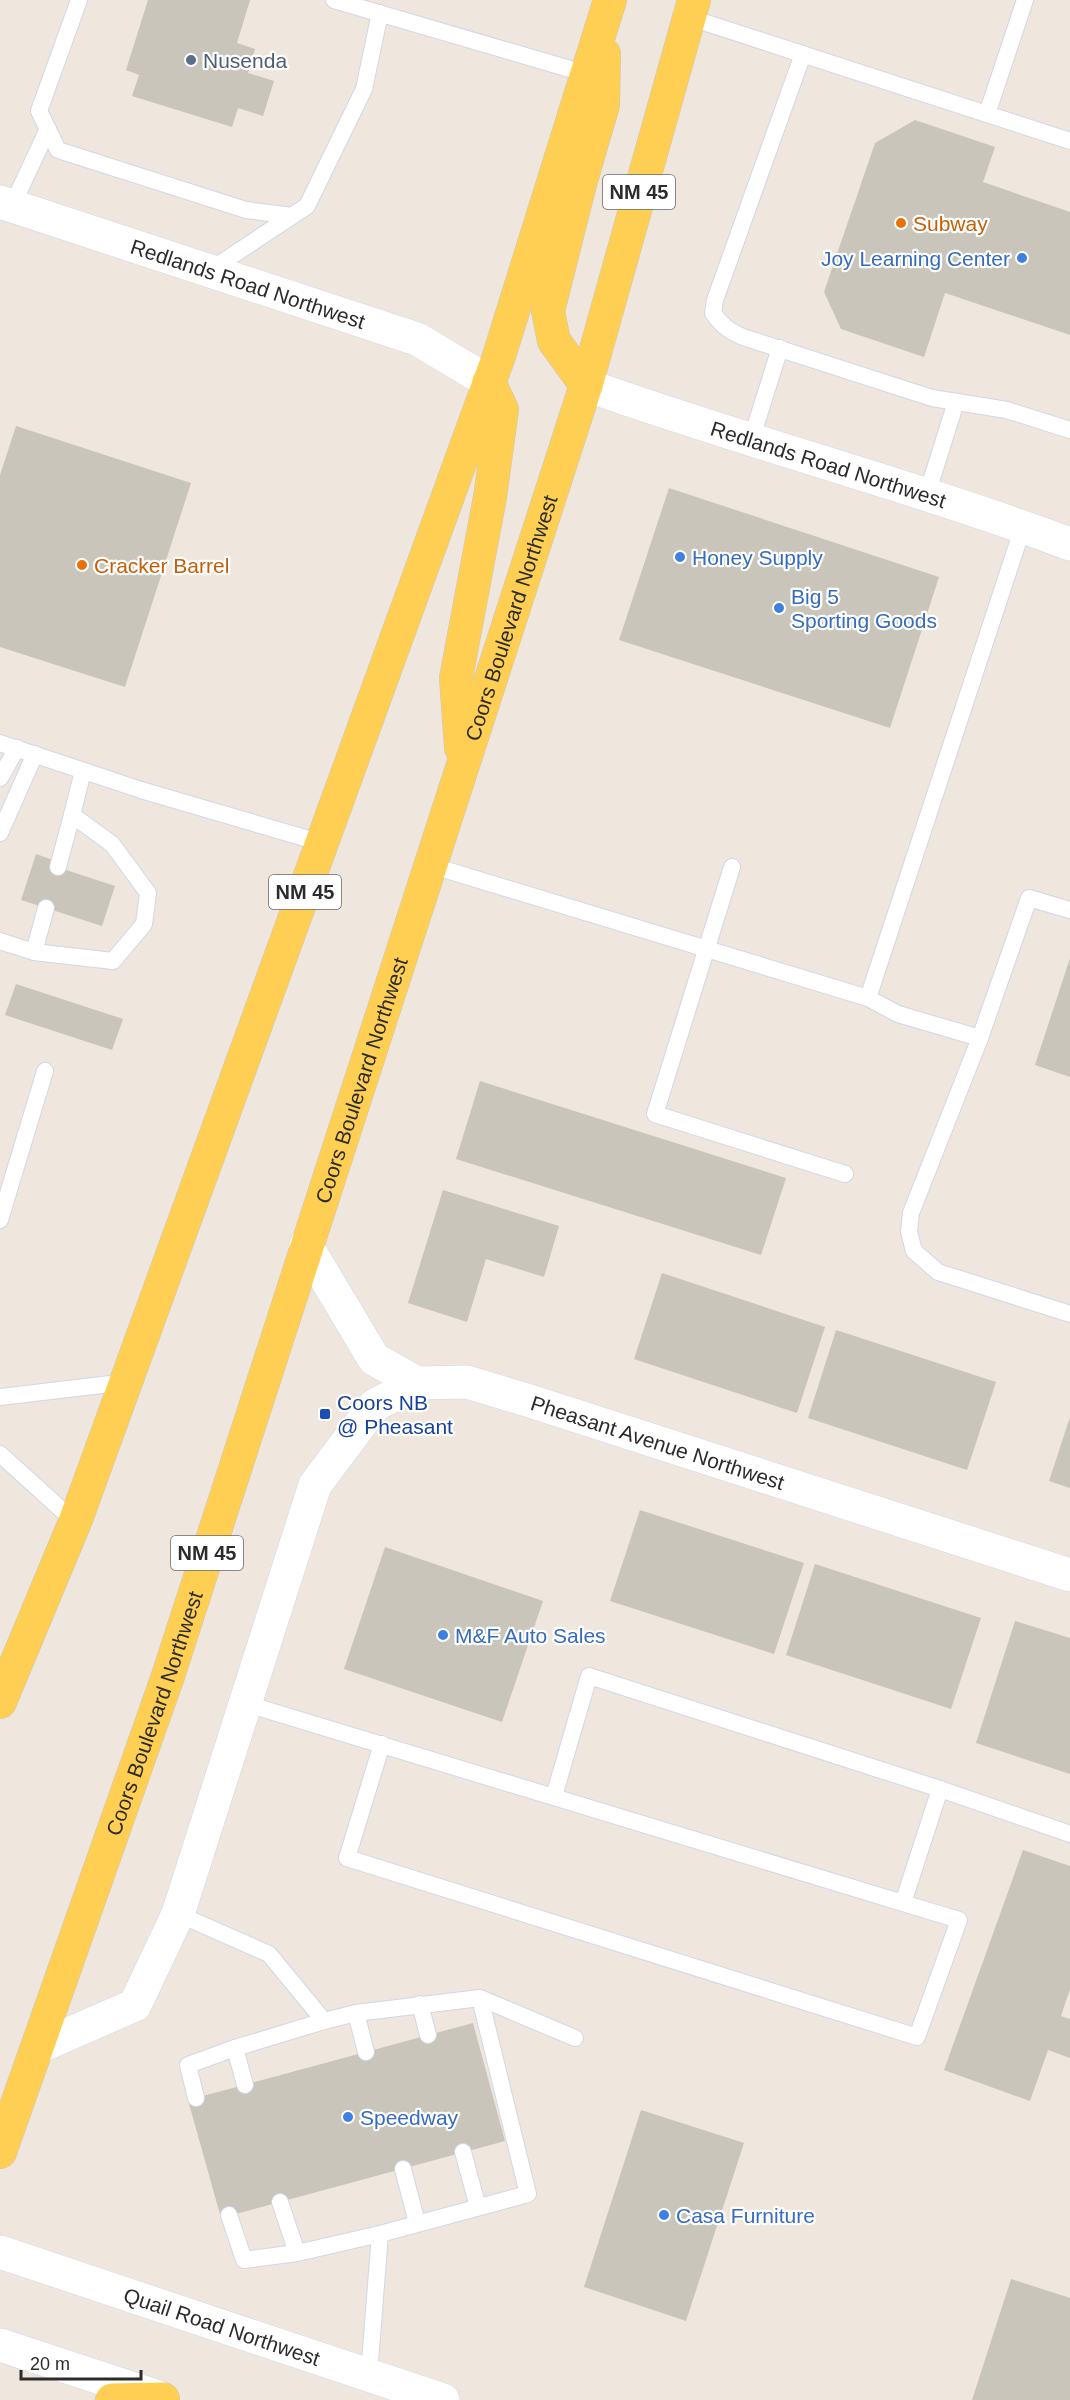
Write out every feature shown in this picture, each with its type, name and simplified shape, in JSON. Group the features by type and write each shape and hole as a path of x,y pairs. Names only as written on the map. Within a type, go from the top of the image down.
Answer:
{"main road":[{"name":"NM 45","path":"2,1694 75,1522 127,1382 489,382 608,7"},
{"path":"586,385 554,341 548,311 603,105 608,7"},
{"name":"Coors Boulevard Northwest","path":"0,2152 39,2048 168,1676 586,385 691,8"},
{"path":"462,765 456,678 490,497 502,410 489,382"},
{"path":"112,2400 165,2400"}],"street":[{"name":"Redlands Road Northwest","path":"6,204 417,339 489,382"},
{"name":"Redlands Road Northwest","path":"586,385 751,440 927,494 1070,544"},
{"path":"306,1245 374,1359 417,1383"},
{"name":"Pheasant Avenue Northwest","path":"417,1383 467,1382 1070,1575"},
{"path":"39,2048 135,2005 178,1914 247,1704 315,1485 375,1405 417,1383"},
{"name":"Quail Road Northwest","path":"0,2252 443,2400"},
{"path":"0,2345 165,2400"}],"lane":[{"path":"79,0 39,111 58,150 246,210 292,216"},
{"path":"334,0 587,74"},
{"path":"987,114 1025,0"},
{"path":"691,8 803,54 1070,141"},
{"path":"209,272 307,206 364,89 380,14"},
{"path":"803,54 715,300 713,313 720,323 730,332 932,398 1007,410 1070,430"},
{"path":"6,204 48,129"},
{"path":"751,440 780,348"},
{"path":"927,494 956,402"},
{"path":"868,998 1023,526"},
{"path":"0,743 141,790 322,843"},
{"path":"0,778 17,748"},
{"path":"0,833 35,754"},
{"path":"58,867 83,771"},
{"path":"0,941 34,952 113,961 144,924 148,893 112,844 72,815"},
{"path":"430,865 868,998 898,1014 980,1038"},
{"path":"732,867 655,1114 845,1174"},
{"path":"1070,910 1029,898 980,1038 911,1213 909,1232 914,1251 938,1272 1070,1314"},
{"path":"34,952 46,908"},
{"path":"0,1220 45,1071"},
{"path":"0,1397 127,1382"},
{"path":"0,1454 75,1522"},
{"path":"554,1796 589,1676 940,1789 1070,1834"},
{"path":"247,1704 381,1744 554,1796 959,1920 917,2037 347,1858 381,1744"},
{"path":"903,1903 940,1789"},
{"path":"178,1914 268,1954 324,2021"},
{"path":"229,2216 244,2260 297,2253 380,2234 528,2194 480,1998"},
{"path":"196,2098 188,2065 235,2048 356,2013 480,1998 575,2038"},
{"path":"420,2004 428,2035"},
{"path":"356,2013 366,2052"},
{"path":"235,2048 245,2085"},
{"path":"463,2152 478,2207"},
{"path":"403,2169 417,2223"},
{"path":"280,2202 297,2253"},
{"path":"369,2375 380,2234"}],"building":[{"name":"Nusenda","path":"148,0 250,0 237,43 255,49 248,73 274,81 263,116 238,108 232,127 132,96 139,75 126,70"},
{"path":"915,120 995,147 983,182 1070,212 1070,335 945,293 924,357 841,329 824,292 875,143"},
{"name":"Cracker Barrel","path":"16,426 191,483 125,687 0,647 0,475"},
{"name":"Big 5 Sporting Goods","path":"669,488 939,577 890,728 619,640"},
{"path":"36,854 56,861 54,866 115,886 102,926 21,900"},
{"path":"1070,958 1070,1077 1035,1065"},
{"path":"16,984 123,1019 112,1050 5,1015"},
{"path":"480,1081 786,1178 761,1255 456,1159"},
{"path":"443,1190 559,1226 544,1277 486,1259 467,1322 408,1303"},
{"path":"662,1273 825,1327 797,1413 634,1359"},
{"path":"836,1330 996,1382 967,1470 808,1418"},
{"path":"1070,1417 1070,1488 1049,1481"},
{"path":"640,1510 804,1563 774,1654 610,1601"},
{"name":"M&F Auto Sales","path":"385,1547 543,1601 502,1722 344,1669"},
{"path":"815,1564 981,1618 951,1709 786,1655"},
{"path":"1015,1621 1070,1638 1070,1774 976,1743"},
{"path":"1023,1850 1070,1866 1070,1989 1061,2016 1070,2019 1070,2058 1048,2050 1030,2101 944,2070"},
{"path":"473,2023 505,2141 221,2218 188,2100"},
{"name":"Casa Furniture","path":"641,2110 744,2143 686,2321 584,2287"},
{"path":"1011,2279 1070,2298 1070,2400 972,2400"}],"place":[{"name":"Nusenda","path":"191,60"},
{"name":"Subway","path":"901,223"},
{"name":"Joy Learning Center","path":"1022,258"},
{"name":"Honey Supply","path":"680,557"},
{"name":"Cracker Barrel","path":"82,565"},
{"name":"Big 5 Sporting Goods","path":"779,608"},
{"name":"Coors NB @ Pheasant","path":"325,1414"},
{"name":"M&F Auto Sales","path":"443,1635"},
{"name":"Speedway","path":"348,2117"},
{"name":"Casa Furniture","path":"664,2215"}]}
